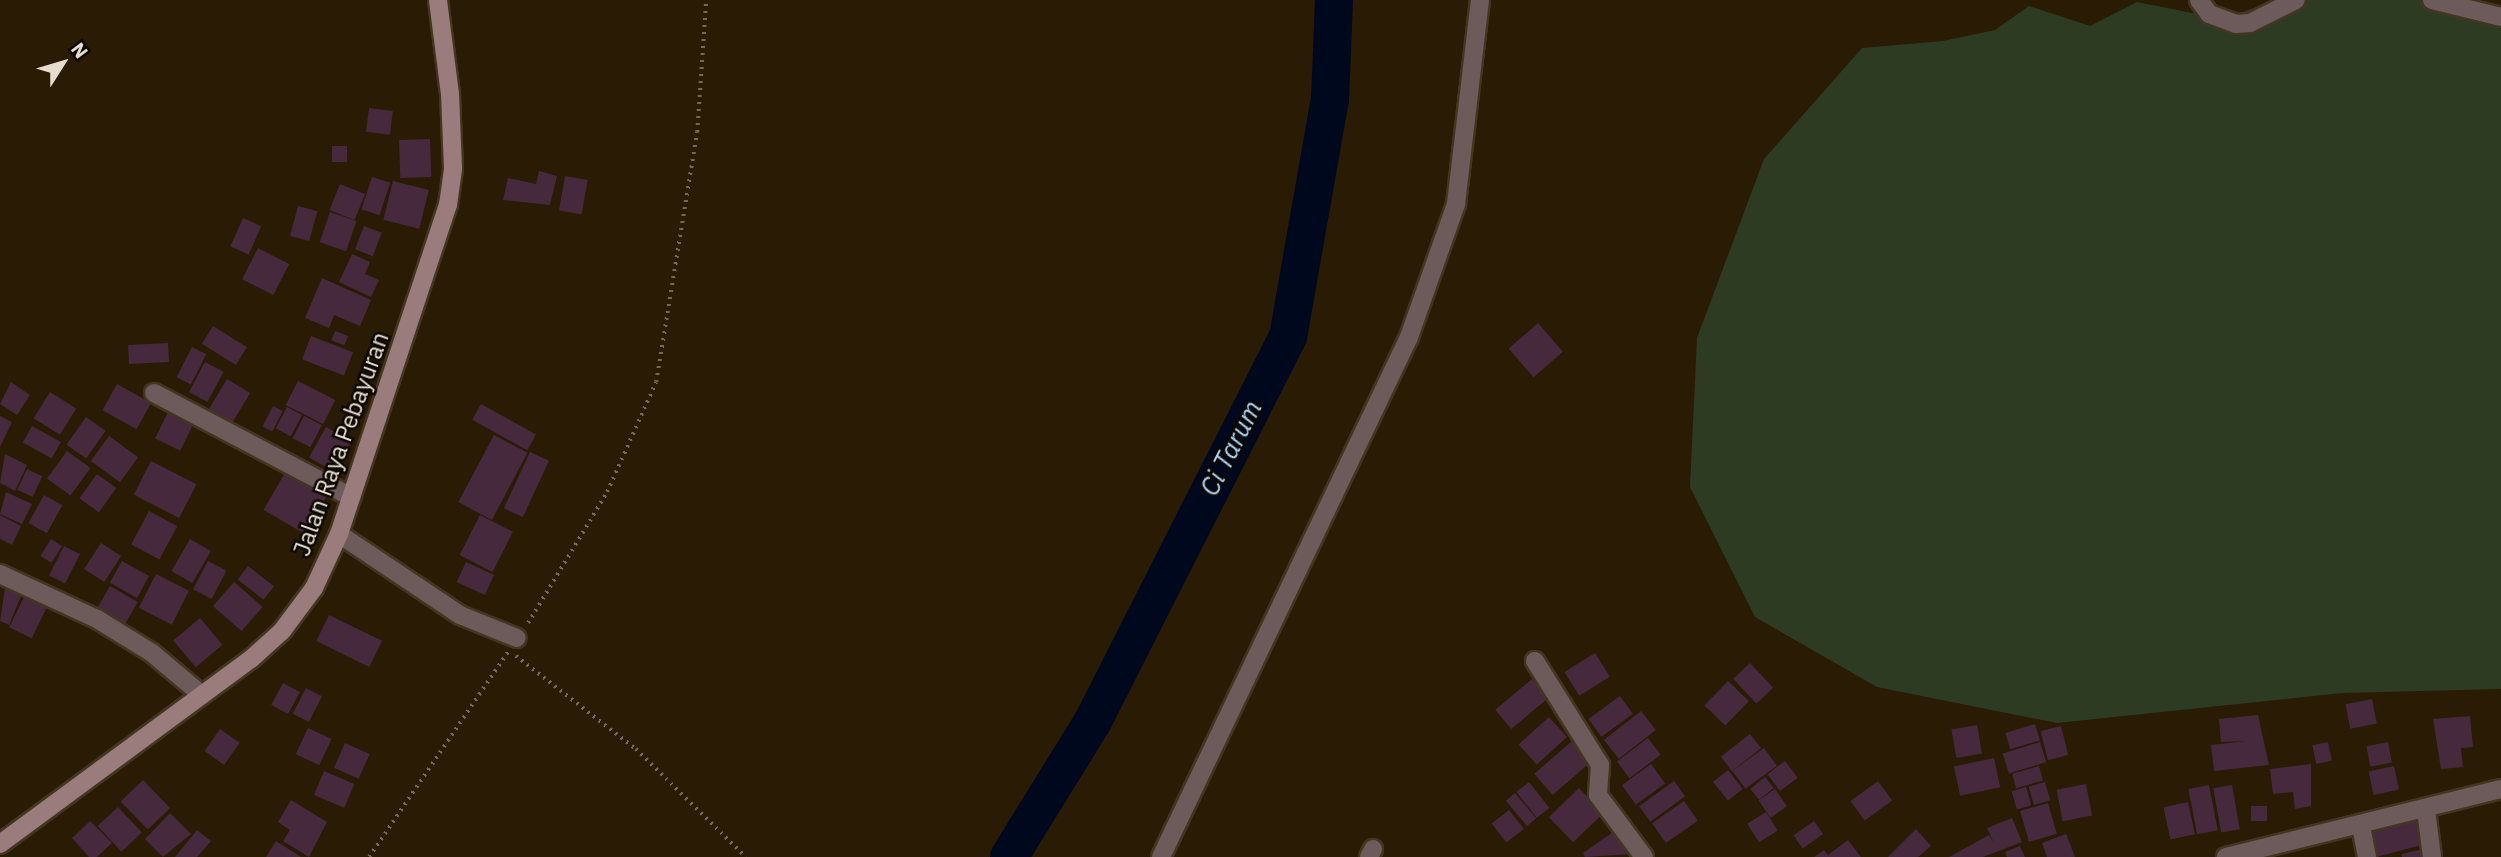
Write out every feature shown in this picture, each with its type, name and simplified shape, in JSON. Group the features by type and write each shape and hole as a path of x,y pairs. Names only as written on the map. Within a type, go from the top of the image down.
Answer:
{"main road":[{"name":"Jalan Raya Pebayuran","path":"0,844 202,695 282,631 314,588 339,534 447,205 453,167 450,94 438,0"}],"street":[{"path":"1161,857 1414,324 1456,204 1480,0"},
{"path":"2199,0 2208,13 2236,24 2262,19 2296,0"},
{"path":"2432,0 2501,17"},
{"path":"154,393 351,496"},
{"path":"339,534 460,615 513,645"},
{"path":"0,574 97,619 152,653 202,695"},
{"path":"1535,662 1600,765 1598,795 1644,857"},
{"path":"2226,857 2426,810 2501,789"},
{"path":"2426,810 2432,857"},
{"path":"2361,826 2367,857"}],"path":[{"path":"369,857 513,645 607,492 656,383 697,132 706,0"},
{"path":"513,645 636,749 746,857"}],"green space":[{"path":"2277,0 2433,0 2501,24 2501,689 2342,693 2057,723 1877,687 1755,617 1690,487 1697,338 1764,159 1862,48 1943,41 1995,30 2029,6 2090,26 2137,2 2222,19"}],"building":[{"path":"369,108 393,111 390,135 366,132"},
{"path":"430,139 431,177 400,178 399,140"},
{"path":"332,146 347,146 347,162 332,162"},
{"path":"539,171 557,176 550,205 503,200 508,178 536,184"},
{"path":"565,176 588,180 582,214 559,210"},
{"path":"372,177 390,183 380,215 361,209"},
{"path":"393,181 429,190 419,229 383,220"},
{"path":"340,184 365,194 355,220 330,210"},
{"path":"298,206 317,211 309,241 290,236"},
{"path":"330,212 356,221 346,251 320,242"},
{"path":"243,218 261,226 249,254 230,246"},
{"path":"364,226 382,233 373,256 355,249"},
{"path":"258,248 289,264 273,295 242,279"},
{"path":"352,254 370,262 365,274 379,280 371,297 339,282"},
{"path":"322,278 371,300 360,326 334,315 329,328 305,318"},
{"path":"1538,323 1563,352 1533,377 1509,349"},
{"path":"213,326 247,347 236,365 202,344"},
{"path":"335,331 348,336 344,345 331,340"},
{"path":"311,336 353,352 344,375 302,359"},
{"path":"168,343 169,362 129,364 128,345"},
{"path":"192,347 206,354 191,385 177,377"},
{"path":"205,362 224,372 208,402 189,392"},
{"path":"227,379 250,393 232,423 209,409"},
{"path":"298,381 335,400 323,424 286,405"},
{"path":"11,382 30,395 17,415 0,404"},
{"path":"117,384 151,403 137,429 102,410"},
{"path":"50,392 76,408 60,435 34,418"},
{"path":"481,404 536,435 527,450 472,420"},
{"path":"273,406 283,411 272,431 263,426"},
{"path":"287,407 302,415 291,436 276,428"},
{"path":"170,408 195,420 180,451 155,439"},
{"path":"0,416 12,422 0,447"},
{"path":"304,416 322,425 310,447 293,438"},
{"path":"86,417 106,431 86,459 66,445"},
{"path":"32,426 61,442 52,459 23,443"},
{"path":"326,427 351,441 334,472 309,458"},
{"path":"494,435 528,453 492,520 458,502"},
{"path":"109,436 138,457 120,482 91,461"},
{"path":"67,451 90,468 70,496 47,479"},
{"path":"530,452 549,461 523,517 504,508"},
{"path":"5,454 27,465 15,491 0,483"},
{"path":"151,461 196,484 179,518 134,495"},
{"path":"27,469 42,476 33,497 17,490"},
{"path":"286,471 328,495 305,534 264,510"},
{"path":"97,474 116,488 99,512 79,498"},
{"path":"6,492 32,504 22,524 0,514"},
{"path":"44,495 62,505 47,533 28,523"},
{"path":"149,511 177,526 159,560 131,545"},
{"path":"0,515 21,526 12,545 0,539"},
{"path":"480,515 513,532 493,572 460,555"},
{"path":"51,539 62,546 51,563 40,556"},
{"path":"190,539 211,551 192,583 172,571"},
{"path":"101,543 121,556 104,582 84,569"},
{"path":"64,546 80,554 65,584 49,575"},
{"path":"122,561 149,576 137,598 110,583"},
{"path":"208,561 227,571 212,599 193,589"},
{"path":"466,562 494,575 485,595 457,582"},
{"path":"248,566 274,586 264,600 238,579"},
{"path":"156,574 189,591 172,625 139,608"},
{"path":"6,581 24,589 9,625 0,621"},
{"path":"234,582 263,607 242,631 213,606"},
{"path":"110,586 138,602 124,625 96,609"},
{"path":"25,595 47,606 32,638 9,627"},
{"path":"329,615 382,641 369,667 316,641"},
{"path":"200,618 222,645 196,667 173,640"},
{"path":"1595,653 1610,677 1579,696 1564,672"},
{"path":"1750,663 1773,688 1756,704 1733,679"},
{"path":"1532,679 1548,698 1511,729 1495,710"},
{"path":"1728,681 1749,701 1725,726 1704,705"},
{"path":"283,683 300,692 288,714 271,705"},
{"path":"306,688 322,696 309,722 293,714"},
{"path":"1620,696 1633,714 1601,737 1588,719"},
{"path":"2372,699 2377,724 2350,729 2345,704"},
{"path":"1641,711 1656,730 1619,759 1604,740"},
{"path":"2258,715 2269,765 2214,771 2211,745 2247,741 2221,742 2219,719"},
{"path":"2470,716 2473,747 2461,748 2463,767 2441,769 2433,719"},
{"path":"1549,717 1567,737 1537,764 1519,744"},
{"path":"2035,724 2040,740 2010,749 2005,733"},
{"path":"1977,725 1982,754 1956,758 1951,730"},
{"path":"2061,726 2068,755 2048,760 2041,731"},
{"path":"308,728 332,739 319,765 296,754"},
{"path":"220,729 240,743 224,765 205,751"},
{"path":"1750,734 1761,748 1732,771 1721,757"},
{"path":"1648,738 1661,755 1629,778 1617,761"},
{"path":"1572,741 1590,762 1553,795 1534,774"},
{"path":"2040,742 2046,762 2009,773 2003,753"},
{"path":"2328,742 2332,761 2316,764 2312,745"},
{"path":"2388,742 2392,763 2370,767 2366,746"},
{"path":"345,743 370,754 359,779 334,768"},
{"path":"1764,748 1777,766 1745,789 1732,771"},
{"path":"1994,758 2000,787 1960,796 1954,767"},
{"path":"1785,761 1798,778 1780,791 1767,774"},
{"path":"1651,764 1665,783 1636,805 1622,785"},
{"path":"2311,764 2311,806 2295,809 2293,792 2273,794 2270,769"},
{"path":"2039,766 2043,780 2016,788 2012,774"},
{"path":"2394,766 2399,789 2374,795 2369,771"},
{"path":"1728,770 1743,789 1728,801 1713,782"},
{"path":"324,771 354,784 344,808 314,795"},
{"path":"1765,777 1774,788 1759,800 1750,789"},
{"path":"143,780 170,808 148,830 121,802"},
{"path":"1674,781 1685,796 1650,822 1639,806"},
{"path":"1878,781 1892,800 1865,820 1850,801"},
{"path":"1529,782 1549,808 1537,818 1516,792"},
{"path":"2045,782 2050,800 2034,805 2029,787"},
{"path":"2086,784 2092,815 2063,821 2057,790"},
{"path":"2209,785 2218,830 2197,834 2188,789"},
{"path":"2232,785 2240,829 2221,833 2213,788"},
{"path":"2026,787 2031,805 2017,809 2012,791"},
{"path":"1579,788 1603,813 1573,842 1549,817"},
{"path":"1775,789 1787,806 1771,818 1759,800"},
{"path":"1515,793 1536,818 1527,826 1506,801"},
{"path":"291,800 327,822 309,857 283,841 290,830 278,822"},
{"path":"1684,801 1698,821 1666,843 1652,823"},
{"path":"2188,802 2195,834 2170,839 2164,807"},
{"path":"2048,803 2057,834 2029,842 2020,811"},
{"path":"2251,806 2267,806 2267,821 2251,821"},
{"path":"118,807 142,833 121,852 98,826"},
{"path":"1509,810 1524,829 1506,842 1492,824"},
{"path":"1766,812 1778,831 1759,842 1747,824"},
{"path":"170,813 191,834 163,857 145,839"},
{"path":"2421,814 2429,843 2378,857 2370,828"},
{"path":"2012,818 2022,842 1983,857 1949,857 1989,835 1994,843 1987,828"},
{"path":"90,821 112,843 97,857 89,857 72,838"},
{"path":"1814,821 1823,834 1803,848 1794,835"},
{"path":"1916,829 1931,846 1918,857 1888,857"},
{"path":"197,830 211,841 197,857 175,857"},
{"path":"1616,830 1633,854 1585,857 1583,853"},
{"path":"2066,834 2075,857 2047,857 2042,843"},
{"path":"1848,840 1861,857 1814,857 1824,850 1828,855"},
{"path":"276,841 301,857 266,857"},
{"path":"2020,846 2025,857 2007,857 2005,852"},
{"path":"2427,848 2429,857 2402,857 2402,854"}],"waterway":[{"name":"Ci Tarum","path":"1009,857 1093,721 1288,337 1330,100 1334,0"}]}
